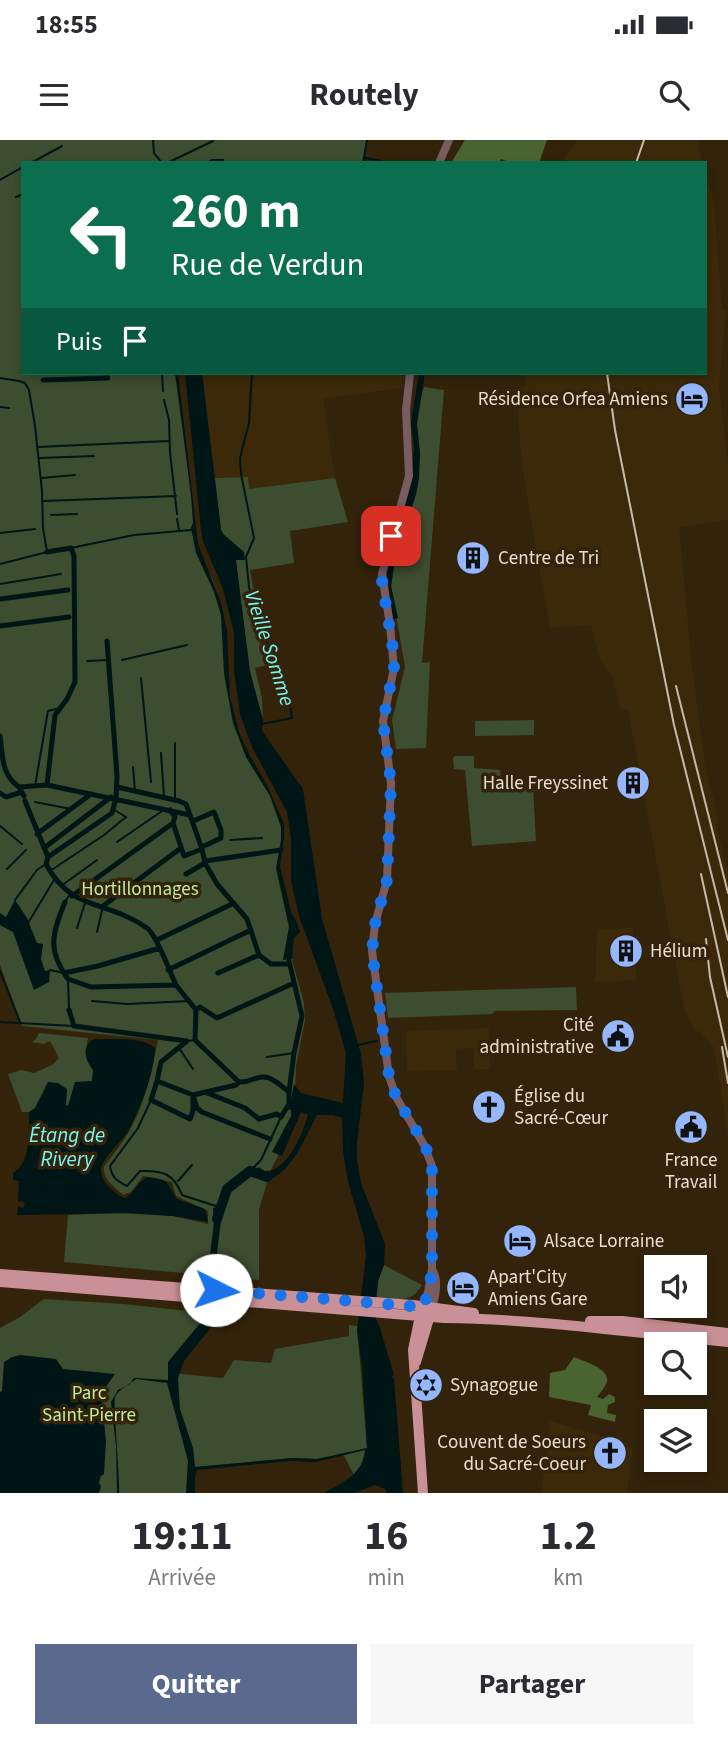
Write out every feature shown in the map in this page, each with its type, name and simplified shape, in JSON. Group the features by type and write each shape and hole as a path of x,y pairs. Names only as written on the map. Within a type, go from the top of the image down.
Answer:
{"main road":[{"path":"0,1275 379,1307 728,1342"},
{"path":"0,1282 216,1300 347,1305"},
{"path":"426,1312 622,1321 728,1333"},
{"path":"423,1493 414,1367 426,1312"}],"street":[{"path":"440,161 449,140"},
{"path":"410,375 406,410 409,476 382,574 394,668 383,721 391,783 387,880 375,924 372,951 389,1076 396,1097 425,1145 431,1163 432,1269 426,1312"}],"shaded area":[{"path":"577,140 697,140 702,161 562,161"},
{"path":"707,178 714,203 722,309 726,310 719,387 728,463 728,520 679,527 692,666 705,764 728,873 728,1137 714,1048 700,1031 694,1031 684,1008 628,710 621,711 612,675 601,662 591,625 550,628 520,446 517,388 525,386 525,375 707,375"},
{"path":"202,375 406,375 402,388 323,399 335,478 248,489 248,477 215,478"},
{"path":"633,928 636,980 595,982 597,929"},
{"path":"489,1028 490,1069 474,1069 474,1048 471,1048 456,1049 457,1070 407,1071 406,1031"},
{"path":"550,1421 610,1438 615,1443 633,1448 627,1493 541,1493"}],"green space":[{"name":"Hortillonnages","path":"0,140 367,140 363,161 21,161 21,375 176,375 197,547 214,583 226,632 227,675 235,723 247,754 269,790 284,827 279,868 294,937 291,956 304,1003 305,1020 296,1066 295,1089 305,1101 271,1170 259,1209 259,1280 64,1262 68,1215 115,1213 173,1216 208,1224 208,1211 176,1196 172,1182 143,1176 131,1192 123,1195 105,1176 104,1167 127,1135 140,1108 158,1040 22,1026 0,965"},
{"path":"465,140 547,140 540,161 452,161"},
{"path":"424,387 444,390 422,663 430,662 426,748 396,749 392,720 405,667 391,586 394,566 417,490 420,454 417,424"},
{"path":"248,477 249,489 335,478 348,522 290,531 294,563 250,570 259,618 283,669 272,664 255,668 262,698 263,720 250,672 233,542 221,530 215,478"},
{"path":"534,720 534,735 475,736 475,721"},
{"path":"455,756 474,756 474,768 500,770 503,789 533,787 536,841 472,846 465,770 454,769"},
{"path":"576,987 577,1010 495,1011 492,1014 388,1018 385,993"},
{"path":"39,1033 88,1038 87,1054 94,1074 92,1081 68,1106 35,1108 22,1112 8,1074 21,1070 34,1073 52,1065 59,1058 50,1041 44,1044 32,1042"},
{"path":"384,1265 422,1285 408,1298 376,1298"},
{"name":"Parc Saint-Pierre","path":"44,1299 206,1313 204,1324 172,1373 223,1378 234,1360 271,1363 275,1349 349,1336 349,1325 357,1326 367,1448 364,1462 354,1475 343,1454 317,1459 293,1458 195,1467 188,1472 186,1493 0,1493 0,1328"},
{"path":"574,1357 595,1366 607,1376 607,1381 597,1397 603,1399 609,1394 615,1397 615,1402 608,1405 607,1413 616,1415 615,1422 588,1415 591,1405 549,1397 550,1373 565,1370"}],"water":[{"path":"175,375 178,375 198,544 221,603 227,630 230,696 239,732 284,824 280,867 292,915 300,932 294,938 292,959 283,960 289,927 276,868 281,827 270,796 246,757 233,723 224,674 221,615 214,592 196,553 191,528 191,493"},
{"path":"185,375 202,375 221,530 244,552 245,560 236,560 250,672 263,720 262,731 303,789 322,919 361,1054 364,1083 357,1160 361,1183 385,1244 375,1317 394,1375 403,1493 387,1493 385,1489 375,1485 354,1493 323,1493 356,1472 365,1450 316,1462 290,1461 197,1470 195,1493 186,1493 188,1461 167,1383 136,1379 131,1383 134,1378 168,1380 168,1362 202,1321 214,1222 213,1208 223,1206 214,1275 213,1321 184,1361 178,1378 180,1409 193,1448 195,1467 293,1458 317,1459 367,1448 357,1331 366,1255 364,1236 348,1182 342,1118 317,1115 297,1153 284,1170 267,1181 251,1176 259,1167 264,1171 280,1166 298,1141 308,1115 301,1112 282,1156 272,1152 291,1116 289,1110 294,1084 301,1093 343,1103 346,1053 299,916 291,881 291,838 287,812 252,747 240,714 234,671 234,633 223,589 203,541"},
{"path":"419,375 425,375 417,424 419,478 394,566 391,586 398,618 393,619 387,573 412,476 414,448 411,423"},
{"path":"15,900 27,918 37,943 43,944 41,959 45,971 50,970 49,982 34,990 13,932 0,925 0,913 6,917"},
{"name":"Étang de Rivery","path":"94,1039 134,1040 155,1048 142,1101 128,1131 102,1167 106,1184 125,1198 147,1177 161,1179 169,1185 177,1199 205,1209 208,1222 130,1213 17,1215 18,1206 23,1208 25,1204 18,1202 19,1181 13,1180 13,1173 19,1168 26,1154 29,1112 35,1108 48,1082 58,1083 67,1089 68,1106 75,1082 92,1081 93,1070 86,1050"},
{"path":"20,1355 56,1359 63,1369 115,1374 105,1388 102,1400 106,1441 104,1474 99,1482 99,1493 0,1493 0,1392 4,1362"},
{"path":"126,1386 115,1397 119,1485 117,1493 111,1402 118,1390"}],"waterway":[{"path":"153,140 154,153 160,161"},
{"name":"Vieille Somme","path":"363,161 367,140"},
{"path":"171,161 213,141"},
{"path":"35,161 62,146"},
{"path":"365,158 382,161"},
{"path":"210,161 223,160"},
{"path":"0,180 21,168"},
{"path":"16,197 21,195"},
{"path":"162,375 163,391"},
{"name":"Vieille Somme","path":"252,375 249,423 240,458 254,538 246,557 249,587 257,618 288,689 292,718 262,724"},
{"path":"0,378 25,383 29,390 47,552 0,564"},
{"path":"43,380 108,378"},
{"path":"164,400 169,420 177,514"},
{"path":"0,407 9,408"},
{"path":"37,447 169,441"},
{"path":"40,458 94,456"},
{"path":"41,478 75,475"},
{"path":"44,501 176,496"},
{"path":"51,515 77,514"},
{"path":"177,519 179,530"},
{"path":"0,533 35,529"},
{"path":"71,548 134,535 191,530"},
{"path":"47,552 71,548 74,556 75,682 55,715 47,785"},
{"path":"0,584 61,574"},
{"path":"0,599 68,590"},
{"path":"0,626 69,617"},
{"path":"48,857 112,813 117,776 107,641"},
{"path":"122,660 187,645"},
{"path":"87,661 109,660"},
{"path":"141,678 151,782"},
{"path":"35,786 48,711 60,708"},
{"path":"0,736 6,771 19,787"},
{"path":"175,743 175,799"},
{"path":"161,753 164,796"},
{"path":"133,767 135,791"},
{"path":"24,796 19,787 47,785 190,815 205,863 217,884 247,919 259,955 271,964 289,964"},
{"path":"117,787 179,801 186,804 190,815"},
{"path":"0,793 6,797 22,792"},
{"path":"37,834 91,794"},
{"path":"24,796 25,801"},
{"path":"44,848 111,797"},
{"path":"25,801 48,857 46,864 56,879 79,898 132,919 147,928 159,945 176,985"},
{"path":"35,802 71,809"},
{"path":"50,871 126,817 113,809"},
{"path":"117,842 165,809"},
{"path":"170,810 175,817 173,823 184,856 202,849"},
{"path":"193,821 214,812 221,830 221,838 202,847"},
{"path":"72,896 173,823"},
{"path":"0,826 22,844"},
{"path":"230,840 262,838"},
{"path":"103,906 181,848"},
{"path":"7,869 26,850"},
{"path":"205,861 281,850"},
{"path":"61,886 97,860"},
{"path":"186,874 205,863"},
{"path":"15,900 37,870 46,864"},
{"path":"28,923 54,880"},
{"path":"65,902 70,894"},
{"path":"65,902 57,923 54,950 68,979 91,987 176,985 196,1010 195,1040 239,1082 263,1077 277,1082 289,1092 289,1104 281,1117 277,1114 259,1119 245,1108 205,1092"},
{"path":"77,928 85,903"},
{"path":"157,940 234,903"},
{"path":"97,932 103,906"},
{"path":"168,970 251,930"},
{"path":"64,973 160,948"},
{"path":"218,973 259,955"},
{"path":"289,961 302,1016 289,1092"},
{"path":"50,970 64,973"},
{"path":"0,971 20,1022"},
{"path":"68,979 69,1010"},
{"path":"196,1010 200,1007 217,1018 294,983"},
{"path":"92,1001 127,1004 190,1001"},
{"path":"69,1010 74,1026 187,1041 161,1062 157,1081 193,1095 197,1108 202,1112 270,1139"},
{"path":"0,1022 74,1026"},
{"path":"187,1041 195,1040"},
{"path":"358,1045 377,1041"},
{"path":"179,1048 193,1069"},
{"path":"267,1057 294,1053"},
{"path":"157,1081 151,1100 190,1119 193,1095 239,1082"},
{"path":"151,1100 138,1128 110,1166 114,1176 127,1186 140,1171 155,1171 171,1178 182,1195 219,1207"},
{"path":"250,1171 261,1160 281,1117"},
{"path":"178,1181 192,1165"},
{"path":"217,1219 227,1189 250,1171 267,1177"}],"railway":[{"path":"637,161 644,140"},
{"path":"607,375 615,430 674,725 728,940"},
{"path":"676,686 728,893"},
{"path":"701,874 728,997"},
{"path":"706,939 710,977 728,1057"},
{"path":"722,1047 728,1083"}],"place":[{"name":"Résidence Orfea Amiens","path":"692,399"},
{"name":"Centre de Tri","path":"473,558"},
{"name":"Halle Freyssinet","path":"633,783"},
{"name":"Hélium","path":"626,951"},
{"name":"Cité administrative","path":"618,1036"},
{"name":"Église du Sacré-Cœur","path":"489,1107"},
{"name":"France Travail","path":"691,1127"},
{"name":"Alsace Lorraine","path":"520,1241"},
{"name":"Apart'City Amiens Gare","path":"463,1288"},
{"name":"Synagogue","path":"426,1385"},
{"name":"Couvent de Soeurs du Sacré-Coeur","path":"610,1453"}],"route":[{"path":"216,1290 423,1307 429,1290 432,1269 432,1166 425,1145 396,1097 389,1076 372,951 388,866 391,783 383,721 394,668 394,655 382,574 391,536"}]}
